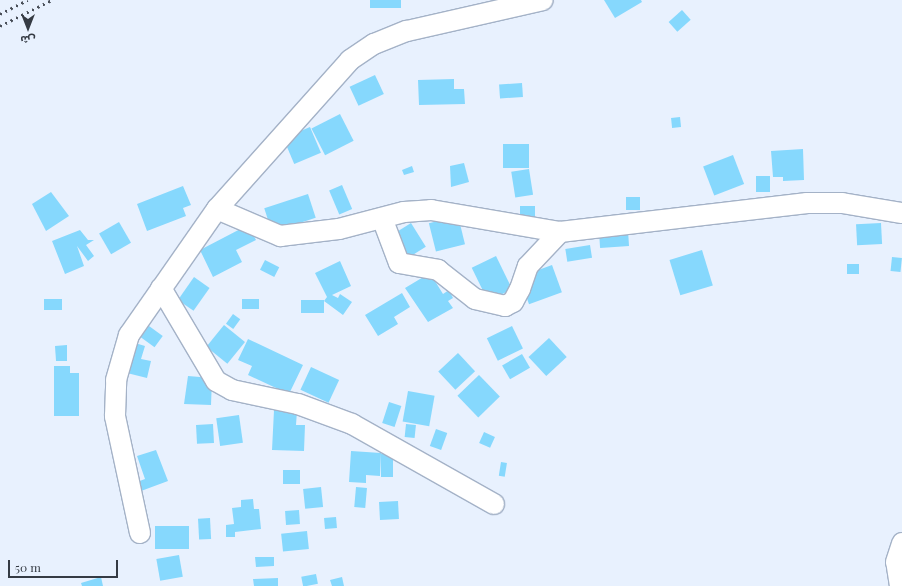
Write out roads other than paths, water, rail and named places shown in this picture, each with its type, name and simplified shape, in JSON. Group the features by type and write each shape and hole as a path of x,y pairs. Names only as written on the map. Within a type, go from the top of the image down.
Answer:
{"street":[{"path":"140,533 115,416 116,380 129,335 217,209 350,60 374,44 407,30 543,0"},
{"path":"217,209 280,236 339,229 404,212 431,210 560,232 807,202 842,203 902,212"},
{"path":"382,218 399,263 438,270 475,299 505,306 513,302 528,266 560,232"},
{"path":"161,288 216,381 232,390 298,404 352,424 494,504"},
{"path":"900,586 896,562 902,542"}],"railway":[{"path":"0,14 28,0"},
{"path":"0,26 52,0"}]}
